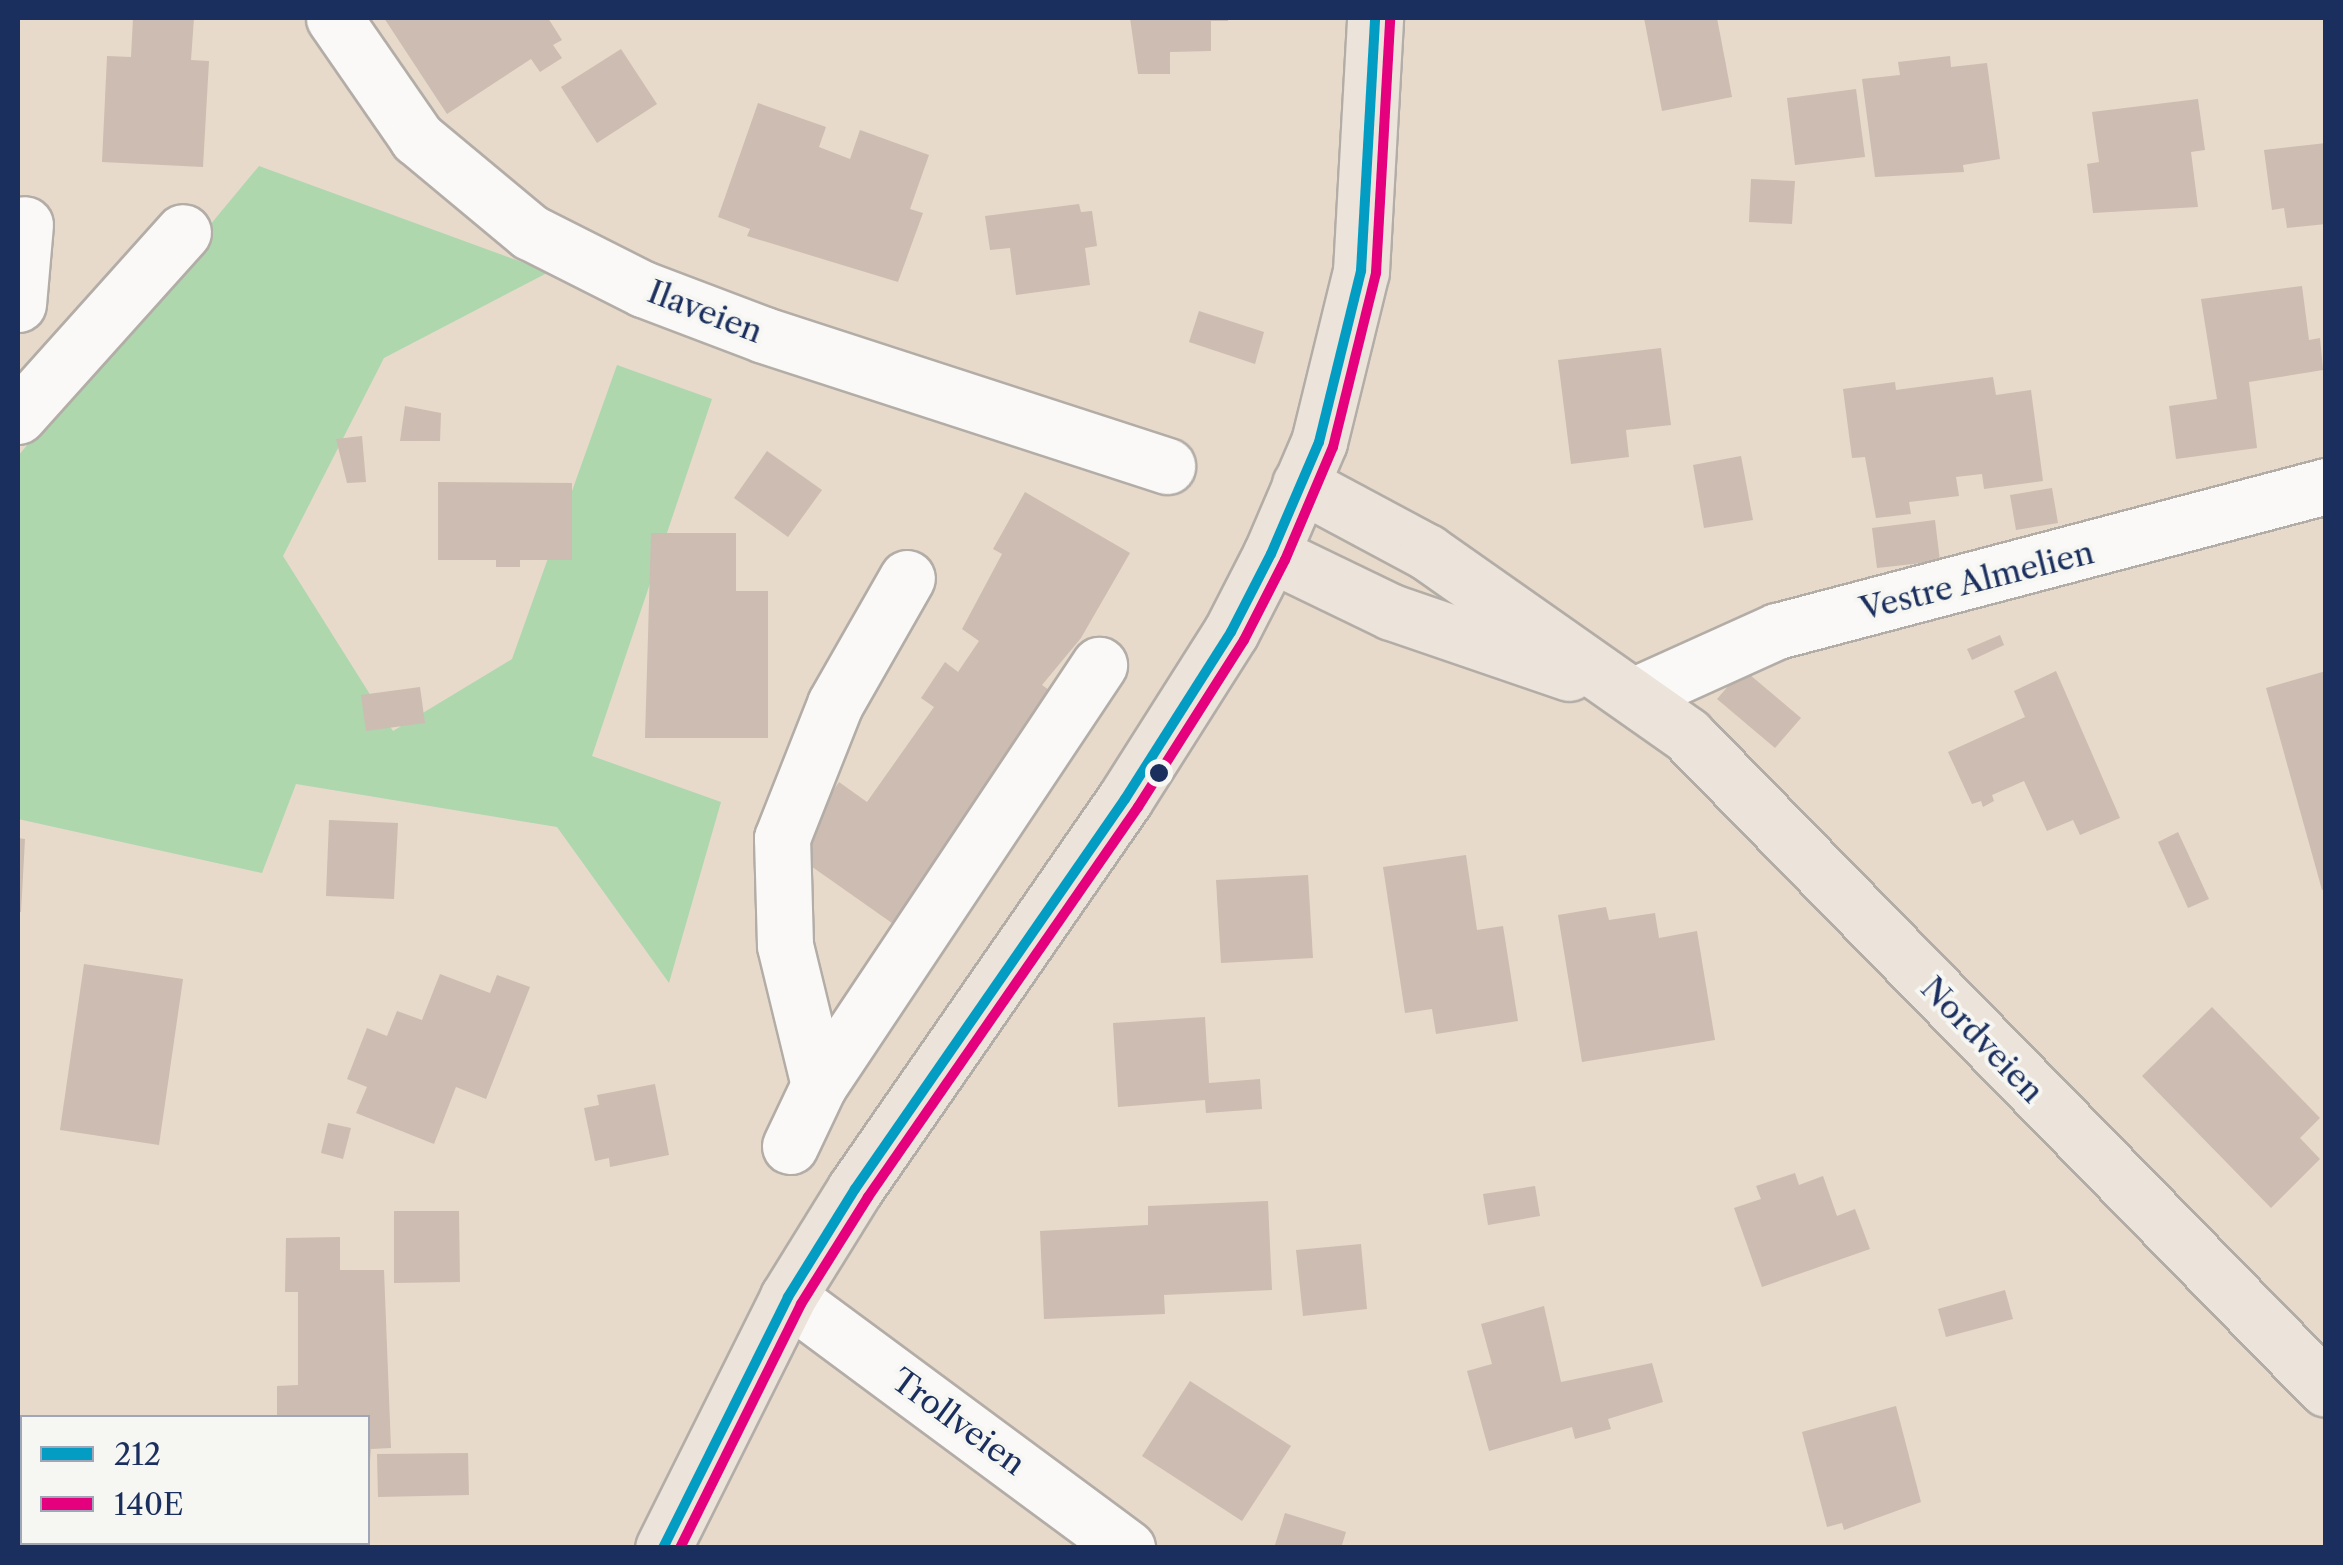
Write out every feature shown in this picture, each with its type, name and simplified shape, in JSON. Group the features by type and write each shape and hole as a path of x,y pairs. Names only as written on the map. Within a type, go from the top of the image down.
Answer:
{"main road":[{"path":"663,1548 788,1298 855,1189 1125,800 1231,632 1271,554 1318,442 1361,271 1375,18"},
{"name":"Nordveien","path":"1300,484 1427,552 1687,735 2326,1389"},
{"name":"Nordveien","path":"1271,554 1391,612 1635,695"}],"street":[{"name":"Ilaveien","path":"334,18 417,138 530,232 643,289 764,335 1166,466"},
{"path":"18,304 25,224"},
{"path":"18,416 183,232"},
{"name":"Vestre Almelien","path":"1635,695 1777,631 2326,486"},
{"path":"820,1085 785,945 782,838 834,704 907,578"},
{"path":"790,1146 820,1085 1099,666"},
{"name":"Trollveien","path":"788,1298 1127,1548"}],"green space":[{"path":"259,166 549,272 384,358 283,556 393,731 512,659 617,365 712,399 592,756 721,802 669,983 557,827 296,784 262,873 18,819 18,456"}],"building":[{"path":"133,18 194,18 191,60 209,61 203,167 102,162 107,56 131,57"},
{"path":"384,18 548,18 562,40 553,45 562,58 540,72 531,59 447,114"},
{"path":"1130,18 1228,21 1211,21 1211,51 1170,52 1170,74 1138,74"},
{"path":"1644,18 1717,18 1732,97 1662,111"},
{"path":"621,49 657,104 597,143 561,87"},
{"path":"1950,56 1951,67 1987,63 2000,159 1963,165 1964,172 1875,177 1862,79 1900,75 1898,62"},
{"path":"1856,89 1865,157 1795,165 1787,98"},
{"path":"2198,99 2205,150 2191,152 2198,207 2093,213 2087,164 2099,162 2092,112"},
{"path":"758,103 826,127 819,147 850,159 860,130 929,155 910,209 923,213 898,282 747,236 750,229 718,217"},
{"path":"2326,143 2326,224 2287,228 2284,208 2272,210 2264,150"},
{"path":"1751,179 1795,181 1792,224 1749,222"},
{"path":"1079,204 1081,212 1092,211 1097,246 1085,248 1090,285 1016,295 1010,248 990,250 985,216"},
{"path":"2302,286 2309,340 2320,338 2323,370 2249,382 2257,448 2176,459 2169,406 2217,399 2201,299"},
{"path":"1199,311 1264,332 1255,364 1189,342"},
{"path":"1661,348 1671,425 1626,430 1629,457 1571,464 1558,360"},
{"path":"1993,377 1996,395 2031,390 2043,481 1984,489 1982,474 1956,477 1959,496 1909,502 1911,514 1876,518 1865,457 1852,458 1843,389 1895,382 1896,390"},
{"path":"405,406 441,413 440,441 400,441"},
{"path":"362,436 366,482 347,483 336,439"},
{"path":"767,451 822,490 788,537 734,498"},
{"path":"1741,456 1753,520 1704,528 1693,465"},
{"path":"438,482 572,483 572,560 520,560 520,567 496,567 496,560 438,560"},
{"path":"2052,488 2058,523 2016,530 2010,495"},
{"path":"1025,492 1130,553 1081,638 1042,685 1059,697 899,928 791,852 839,782 867,802 934,707 921,698 945,662 958,672 979,641 962,629 1002,554 993,549"},
{"path":"1935,520 1940,561 1877,568 1872,528"},
{"path":"651,533 736,533 736,591 768,591 768,738 645,738"},
{"path":"2000,635 2004,645 1972,660 1967,649"},
{"path":"1743,669 1801,718 1775,748 1717,699"},
{"path":"2056,671 2120,818 2080,835 2073,820 2047,831 2024,781 1992,795 1994,801 1983,807 1981,801 1972,804 1948,752 2025,717 2014,691"},
{"path":"2326,671 2326,889 2322,890 2266,688"},
{"path":"420,687 425,723 366,731 361,695"},
{"path":"329,820 398,823 394,899 326,896"},
{"path":"2178,832 2209,899 2188,908 2158,842"},
{"path":"18,838 25,839 21,912 18,912"},
{"path":"1466,855 1477,930 1503,926 1518,1021 1436,1034 1432,1009 1405,1013 1383,867"},
{"path":"1308,875 1313,958 1221,963 1216,880"},
{"path":"1606,907 1609,920 1655,913 1659,938 1697,931 1715,1040 1582,1062 1558,915"},
{"path":"84,964 183,979 159,1145 60,1130"},
{"path":"440,974 490,993 497,975 530,987 486,1099 456,1087 434,1144 356,1113 367,1087 347,1079 367,1028 387,1036 397,1011 422,1020"},
{"path":"2212,1007 2320,1118 2300,1138 2320,1159 2271,1208 2142,1076"},
{"path":"1205,1017 1209,1083 1260,1079 1262,1109 1206,1113 1205,1100 1118,1107 1113,1023"},
{"path":"655,1084 669,1155 610,1167 609,1158 595,1161 584,1108 599,1105 597,1095"},
{"path":"328,1123 351,1128 343,1159 321,1153"},
{"path":"1795,1173 1799,1185 1823,1176 1837,1216 1855,1209 1870,1249 1762,1287 1734,1208 1761,1199 1756,1186"},
{"path":"1535,1186 1540,1216 1488,1225 1483,1194"},
{"path":"1268,1201 1272,1290 1164,1295 1165,1314 1044,1319 1040,1231 1148,1225 1148,1206"},
{"path":"394,1211 459,1211 460,1282 394,1283"},
{"path":"340,1237 340,1270 384,1270 391,1448 371,1449 371,1461 370,1415 277,1415 277,1386 298,1385 298,1292 285,1292 286,1238"},
{"path":"1361,1244 1367,1309 1303,1316 1296,1250"},
{"path":"2005,1290 2013,1319 1946,1337 1938,1309"},
{"path":"1544,1306 1561,1382 1652,1363 1663,1402 1608,1419 1611,1429 1575,1439 1572,1427 1489,1451 1467,1371 1492,1364 1481,1324"},
{"path":"1190,1381 1291,1446 1242,1521 1142,1456"},
{"path":"1896,1406 1921,1502 1844,1530 1842,1523 1827,1527 1802,1432"},
{"path":"468,1453 469,1495 378,1497 377,1454"},
{"path":"1285,1513 1346,1532 1341,1548 1274,1548"}],"transit line":[{"name":"212","path":"663,1548 788,1297 855,1189 1125,799 1231,632 1271,554 1319,442 1361,271 1375,18"},
{"name":"140E","path":"680,1548 801,1304 868,1197 1138,807 1244,640 1285,560 1333,447 1376,273 1390,19"}]}
